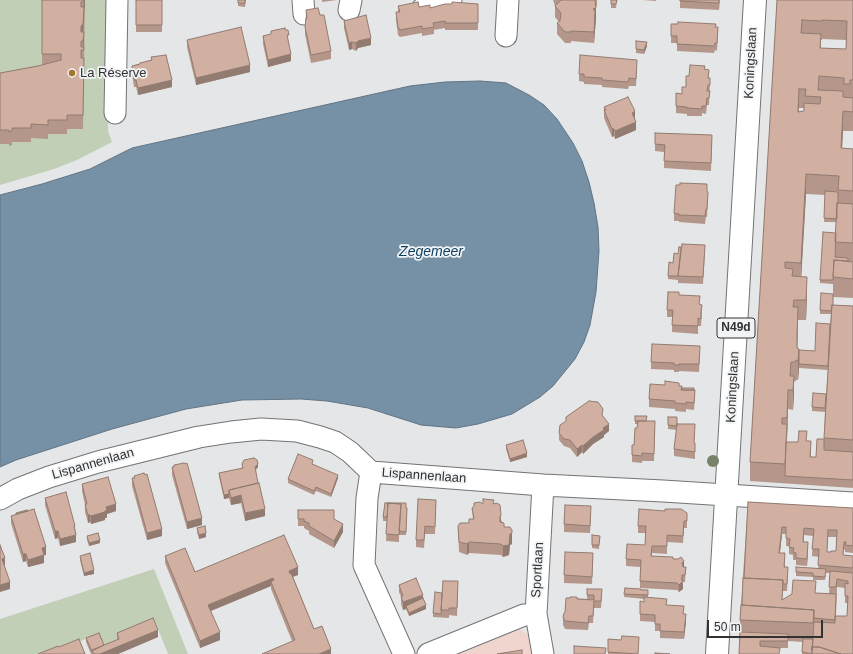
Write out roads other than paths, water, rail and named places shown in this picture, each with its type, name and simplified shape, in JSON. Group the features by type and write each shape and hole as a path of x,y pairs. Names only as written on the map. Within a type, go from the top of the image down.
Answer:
{"main road":[{"name":"Koningslaan","path":"717,654 754,1"}],"street":[{"path":"116,113 117,0"},
{"path":"422,9 445,7 450,0"},
{"path":"506,36 508,0"},
{"name":"Lispannenlaan","path":"0,499 18,489 48,476 98,462 199,437 261,429 297,431 320,436 335,442 350,452 371,472 543,485 853,503"},
{"path":"371,472 367,498 364,565 404,654"},
{"name":"Sportlaan","path":"543,485 536,614 543,654"},
{"path":"428,654 524,615 536,614"}],"water":[{"name":"Zegemeer","path":"480,81 506,83 544,105 557,119 573,143 582,161 594,203 598,227 599,251 596,292 590,325 584,342 575,359 553,386 540,397 512,414 478,424 456,428 421,425 368,408 327,401 301,399 242,400 186,409 112,429 16,460 0,467 0,195 90,169 132,148 410,86 445,82"}],"place":[{"name":"La Réserve","path":"72,73"}]}
